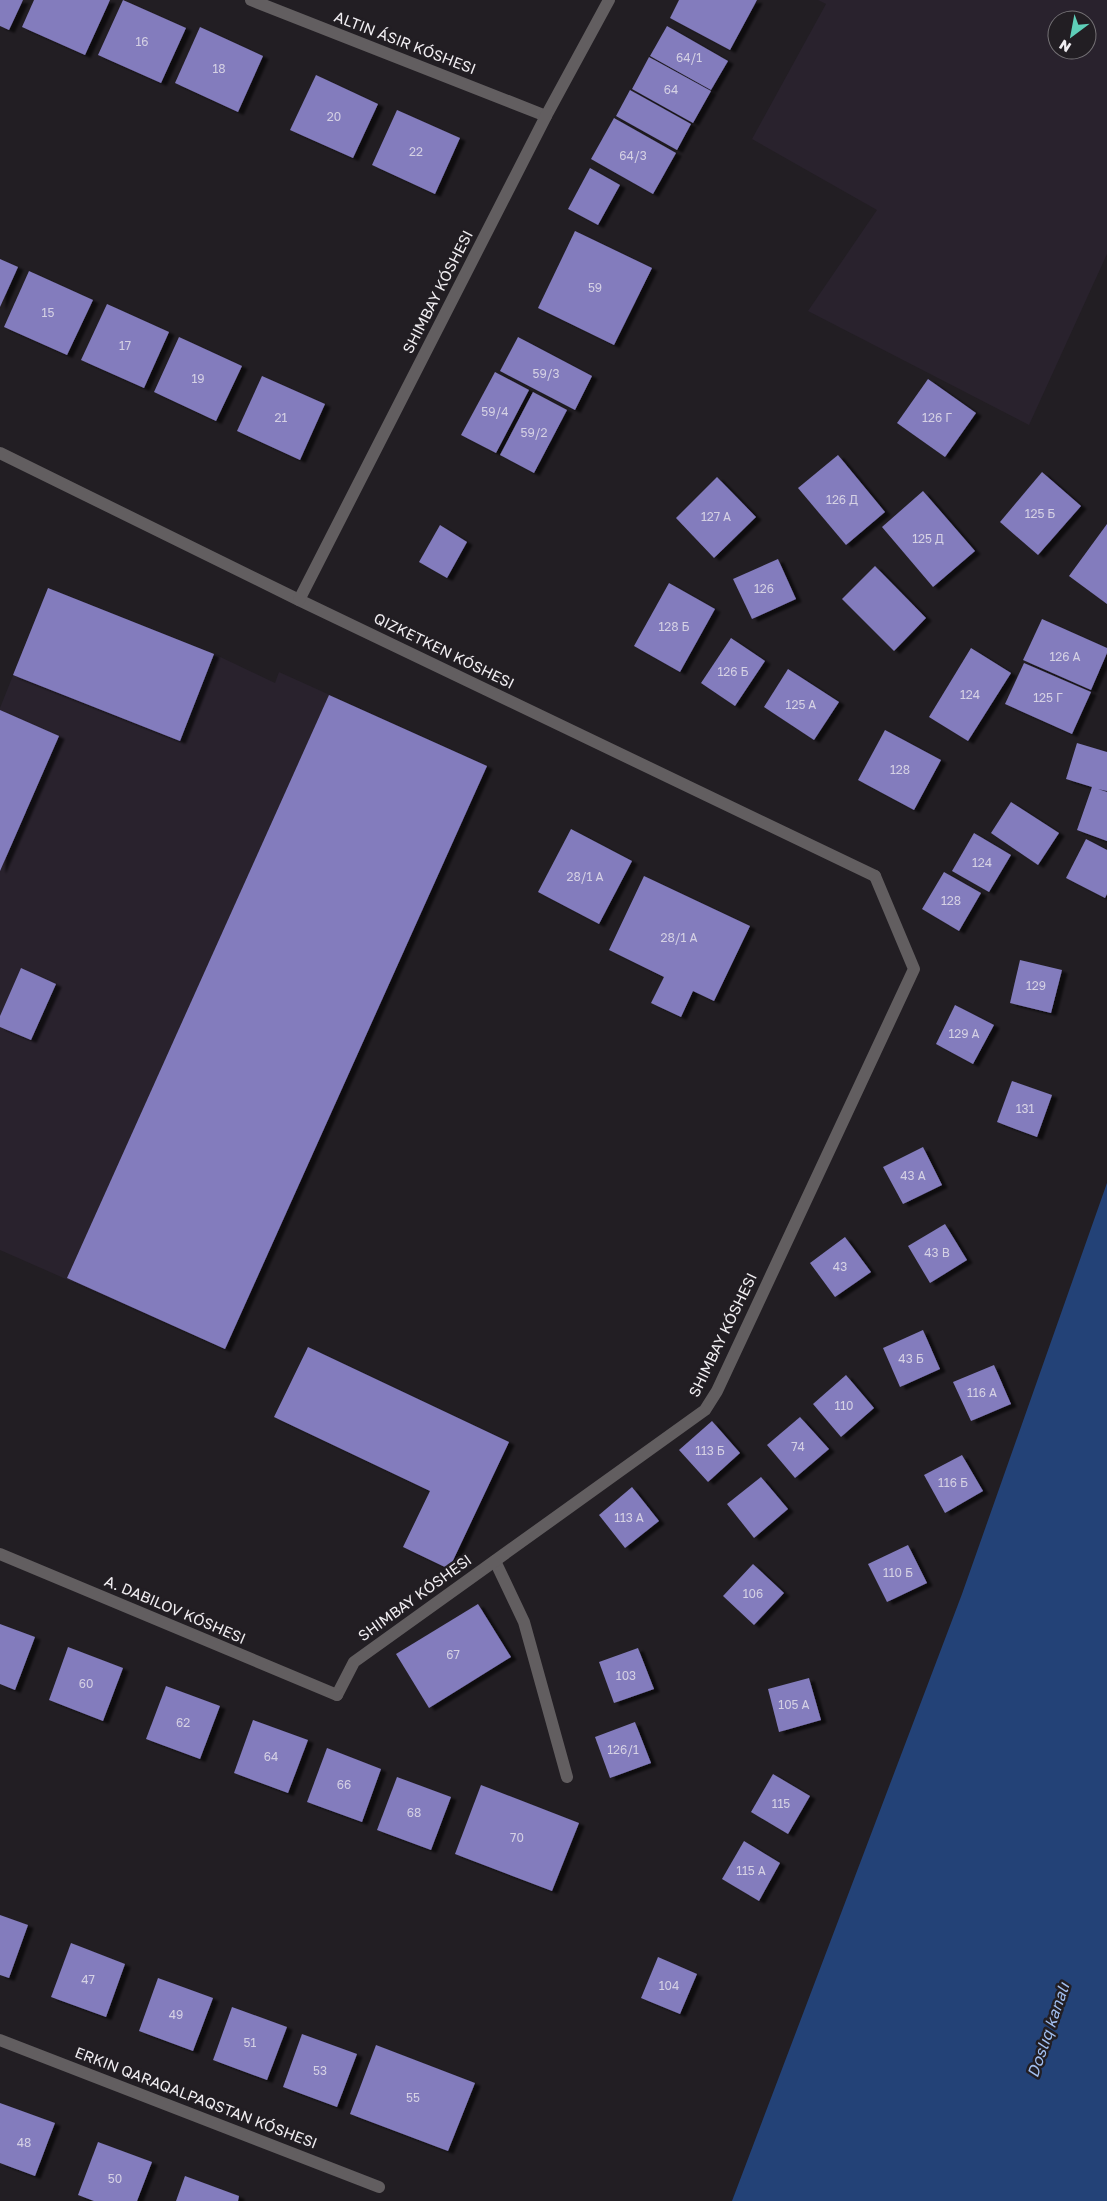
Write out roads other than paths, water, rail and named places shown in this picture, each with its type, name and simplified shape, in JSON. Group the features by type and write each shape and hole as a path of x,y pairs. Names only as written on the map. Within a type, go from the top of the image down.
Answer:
{"street":[{"path":"251,0 546,116"},
{"path":"299,600 546,116 609,0"},
{"path":"0,452 299,600 875,876 914,969 717,1391 706,1410 495,1561 524,1622 567,1777"},
{"name":"A. DABILOV KÓSHESI","path":"0,1554 337,1695 354,1662 495,1561"},
{"name":"ERKIN QARAQALPAQSTAN KÓSHESI","path":"0,2040 380,2187"}],"water":[{"name":"Doslıq kanalı","path":"1107,1183 1107,2201 732,2201 962,1594"}]}
